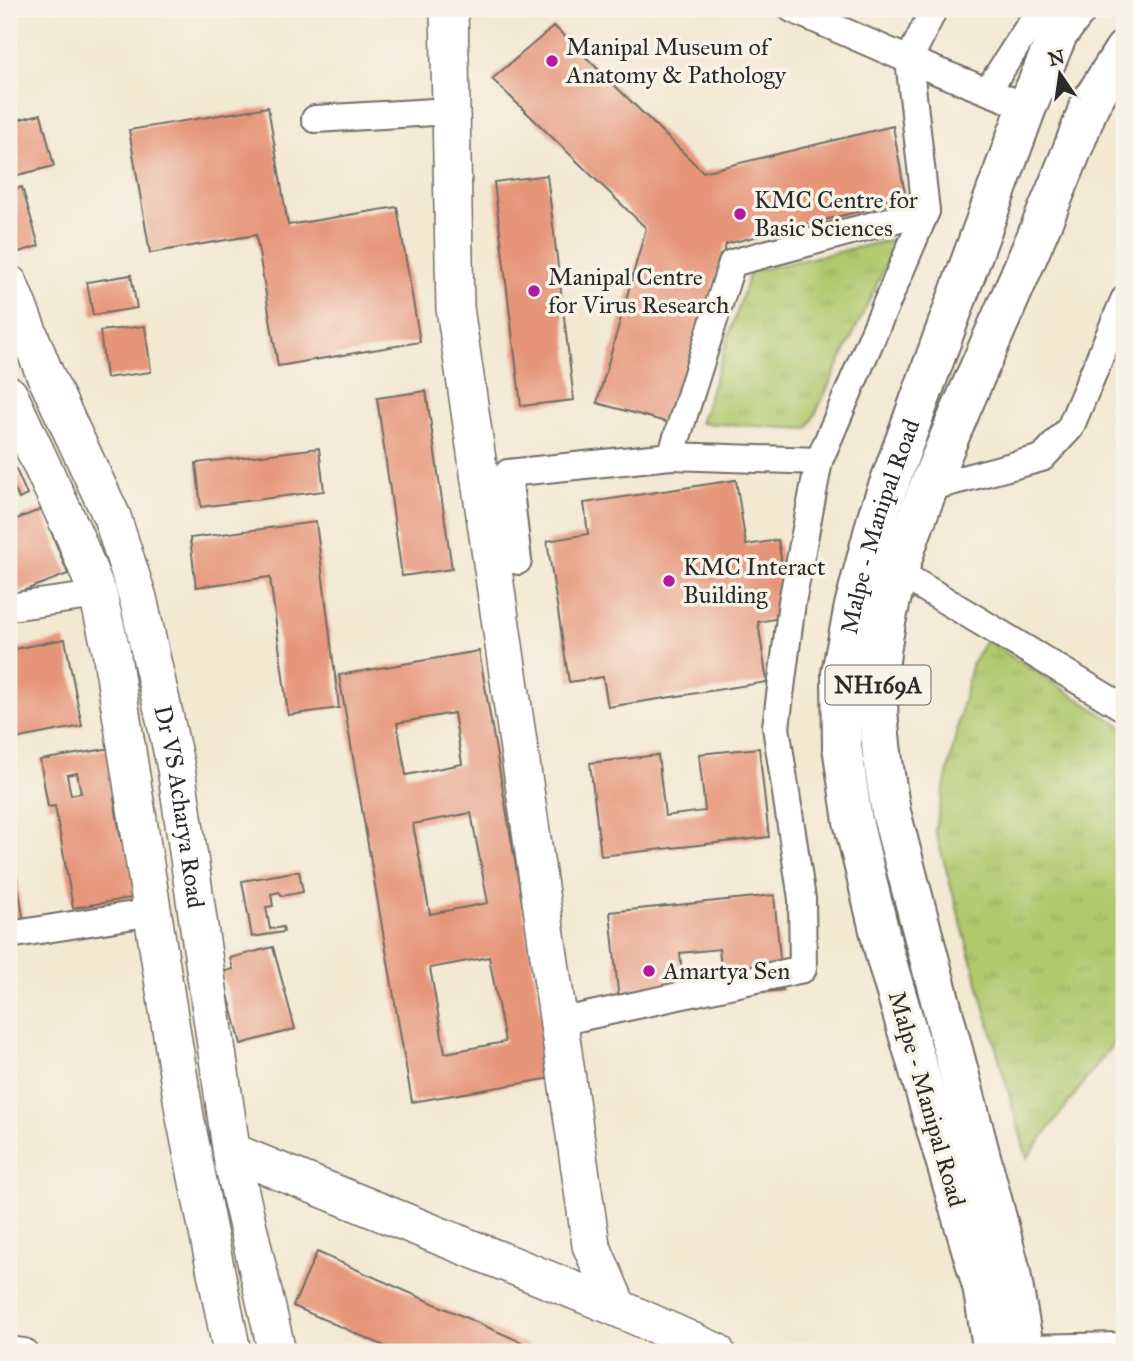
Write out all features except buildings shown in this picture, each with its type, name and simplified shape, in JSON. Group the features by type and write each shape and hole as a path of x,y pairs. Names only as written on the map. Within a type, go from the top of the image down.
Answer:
{"highway":[{"name":"Malpe - Manipal Road","path":"1014,1349 982,1286 885,956 853,821 842,746 841,673 853,606 878,514 1027,107 1058,34 1077,9"},
{"name":"Malpe - Manipal Road","path":"1014,1349 1010,1268 891,812 881,747 878,686 885,627 898,572 928,488 1090,104 1124,50"}],"main road":[{"path":"449,9 455,307 591,1245 618,1308"},
{"name":"Dr VS Acharya Road","path":"9,284 44,372 112,517 138,598 176,768 232,1152 276,1352"},
{"path":"9,393 44,372"},
{"name":"Dr VS Acharya Road","path":"9,393 75,537 98,595 111,650 185,1116 232,1352"},
{"path":"176,1055 217,1047"},
{"path":"232,1152 618,1308 716,1352"}],"street":[{"path":"792,9 1027,107"},
{"path":"559,1022 803,969 802,900 776,727 792,602 819,461 926,211 909,60 934,9"},
{"path":"988,90 1040,9"},
{"path":"315,119 451,111"},
{"path":"671,456 732,263 926,211"},
{"path":"928,488 1042,457 1070,428 1124,300"},
{"path":"518,561 508,473 671,456 819,461"},
{"path":"898,572 1124,708"},
{"path":"9,607 98,595"},
{"path":"9,935 153,912"},
{"path":"9,1350 24,1352"}],"lane":[{"path":"1014,1349 1124,1339"}],"green space":[{"path":"899,238 808,429 700,423 750,272"},
{"path":"986,640 1124,728 1124,1029 1027,1158 935,830 971,665"}],"place":[{"name":"Manipal Museum of Anatomy & Pathology","path":"552,61"},
{"name":"KMC Centre for Basic Sciences","path":"740,214"},
{"name":"Manipal Centre for Virus Research","path":"534,291"},
{"name":"KMC Interact Building","path":"669,581"},
{"name":"Amartya Sen","path":"649,971"}]}
